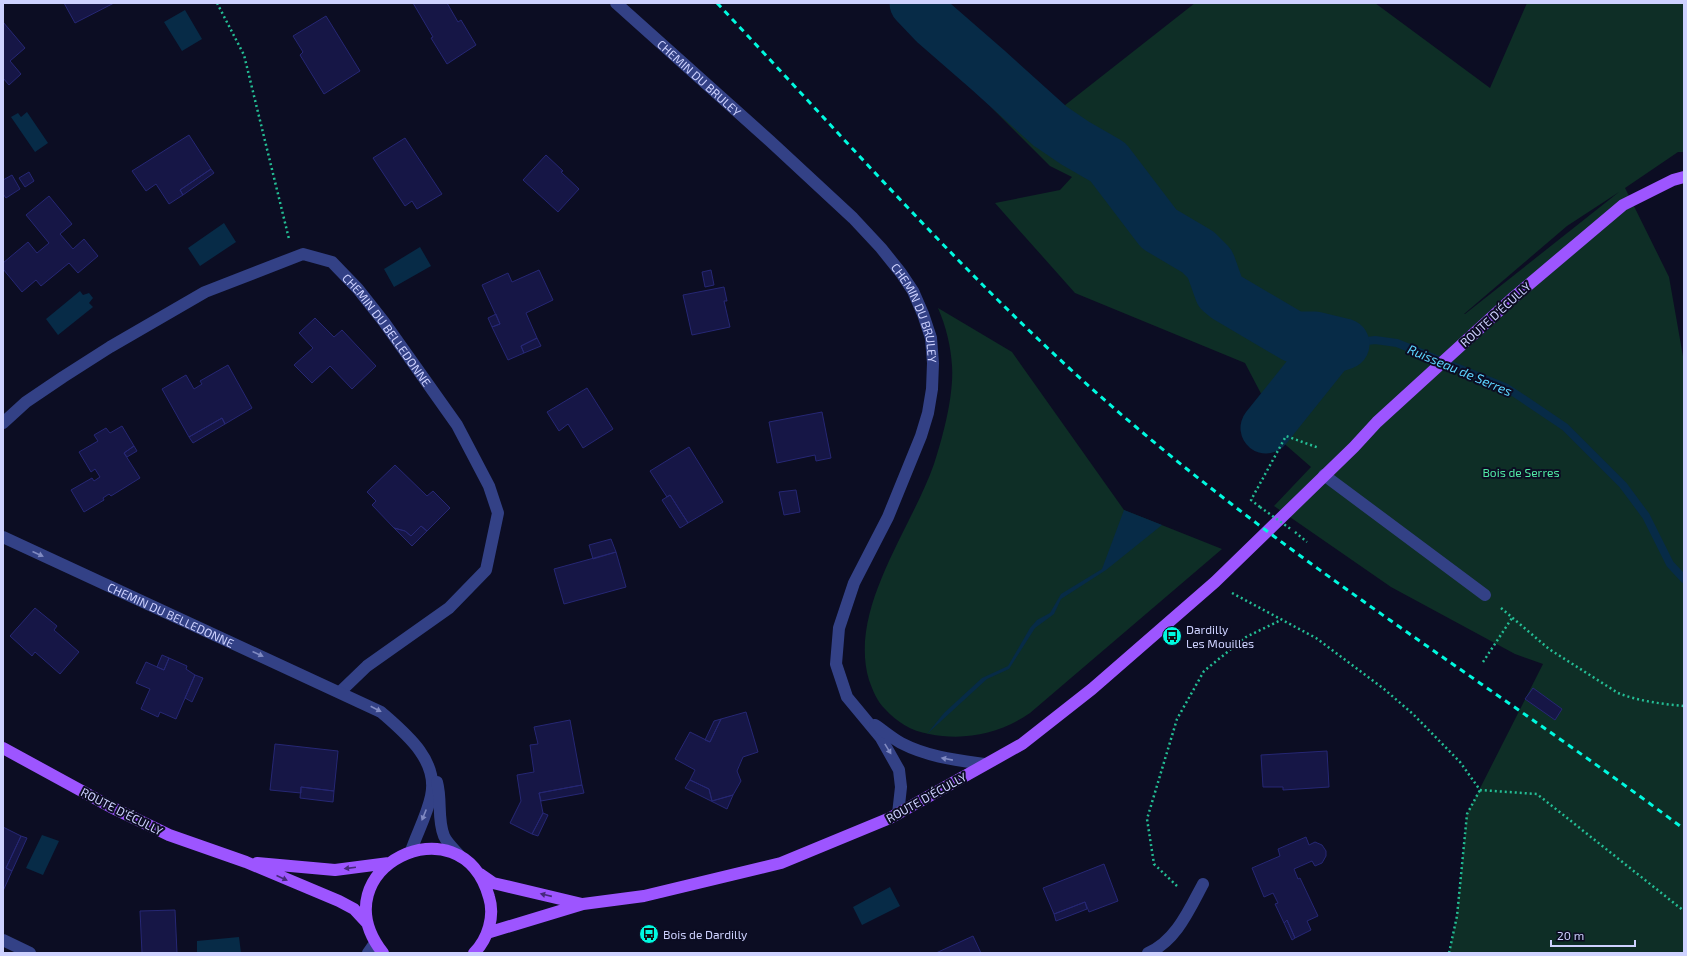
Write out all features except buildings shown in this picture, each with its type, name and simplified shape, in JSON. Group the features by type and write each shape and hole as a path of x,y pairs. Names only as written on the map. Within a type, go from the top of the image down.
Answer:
{"main road":[{"name":"ROUTE D'ÉCULLY","path":"487,933 584,904 644,896 781,863 854,834 898,814 1022,744 1069,707 1215,582 1429,373 1514,297 1623,205 1673,180 1684,177"},
{"name":"ROUTE D'ÉCULLY","path":"3,748 111,807 169,835 246,862 339,901 354,909 368,924"},
{"path":"383,953 375,943 368,924 366,907 370,890 377,876 389,863 399,856 411,851 428,848 444,850 460,856 478,873 486,887 491,902 491,918 487,933 479,948 474,953"},
{"name":"ROUTE D'ÉCULLY","path":"246,862 335,870 389,863"},
{"name":"ROUTE D'ÉCULLY","path":"478,873 493,883 584,904"}],"street":[{"name":"CHEMIN DU BRULEY","path":"616,3 770,140 853,218 881,248 901,273 913,291 923,314 931,338 933,363 932,389 928,413 921,436 888,517 854,583 839,628 836,664 847,697 881,738 899,770 901,787 898,814"},
{"name":"CHEMIN DU BELLEDONNE","path":"3,423 26,402 110,347 205,292 303,254 332,262 358,289 384,322 457,425 489,486 498,513 486,570 449,608 367,666 340,692"},
{"path":"1324,475 1485,595"},
{"name":"CHEMIN DU BELLEDONNE","path":"3,537 381,712 412,740 430,767 436,778 440,793 440,819 444,837 460,856"},
{"name":"CHEMIN DU BRULEY","path":"865,717 900,742 920,752 946,759 985,764"},
{"name":"CHEMIN DU BELLEDONNE","path":"411,851 431,797 433,785 430,767"},
{"path":"1148,953 1156,949 1182,925 1203,884"},
{"path":"3,940 30,953"},
{"path":"368,953 375,943"}],"path":[{"path":"217,3 244,55 293,257"},
{"path":"1308,542 1251,500 1286,436 1319,448"},
{"path":"1215,582 1316,638 1384,689 1413,714 1460,762 1480,790"},
{"path":"1483,662 1512,618 1549,649 1618,693 1668,705 1684,706"},
{"path":"1182,925 1178,886 1154,864 1148,819 1178,719 1204,671 1246,637 1282,620"},
{"path":"1480,790 1537,794 1684,911"},
{"path":"1449,953 1457,916 1467,814 1480,790"}],"green space":[{"name":"Bois de Serres","path":"896,3 949,3 1055,113 1195,3 1375,3 1490,88 1527,3 1684,3 1684,152 1678,152 1625,188 1669,277 1684,362 1684,953 1449,953 1457,916 1467,814 1543,664 1515,654 1391,587 1274,506 1311,467 1256,419 1267,405 1245,363 1075,293 995,203 1060,190 1072,177 1050,166 994,110","holes":["1619,192 1465,314 1567,226"]},
{"path":"938,308 1012,352 1124,510 1222,549 1030,713 1007,726 994,731 956,737 922,733 910,728 894,718 877,699 869,680 865,653 867,626 874,598 885,570 924,489 934,464 950,403 952,377 951,359 946,329"}],"water":[{"path":"185,10 202,39 182,51 164,22"},
{"path":"27,112 48,143 35,152 11,117 18,113 21,117"},
{"path":"224,223 236,242 200,266 188,248"},
{"path":"420,247 431,266 394,287 384,269"},
{"path":"80,291 83,295 89,293 93,298 89,303 93,307 58,335 46,319"},
{"path":"1124,510 1162,525 1106,570 1061,599 1054,614 1035,628 1009,669 987,679 927,734 944,713 982,678 1008,666 1030,628 1037,620 1050,613 1061,594 1102,569"},
{"path":"42,835 59,841 43,875 26,868"},
{"path":"890,887 900,906 862,925 853,907"},
{"path":"239,937 241,953 197,953 197,941"}],"waterway":[{"path":"915,3 934,23 1050,126 1075,143 1108,162 1159,229 1198,252 1210,264 1220,292 1226,297 1294,337 1315,337 1344,344"},
{"name":"Ruisseau de Serres","path":"1344,344 1375,340 1397,343 1507,388 1565,427 1623,485 1646,516 1670,564 1684,579"},
{"path":"1266,428 1329,349 1344,344"}],"railway":[{"path":"717,3 869,167 973,275 1080,378 1136,427 1269,533 1546,729 1684,829"}],"place":[{"name":"Dardilly Les Mouilles","path":"1172,636"},
{"name":"Bois de Dardilly","path":"649,934"}]}
